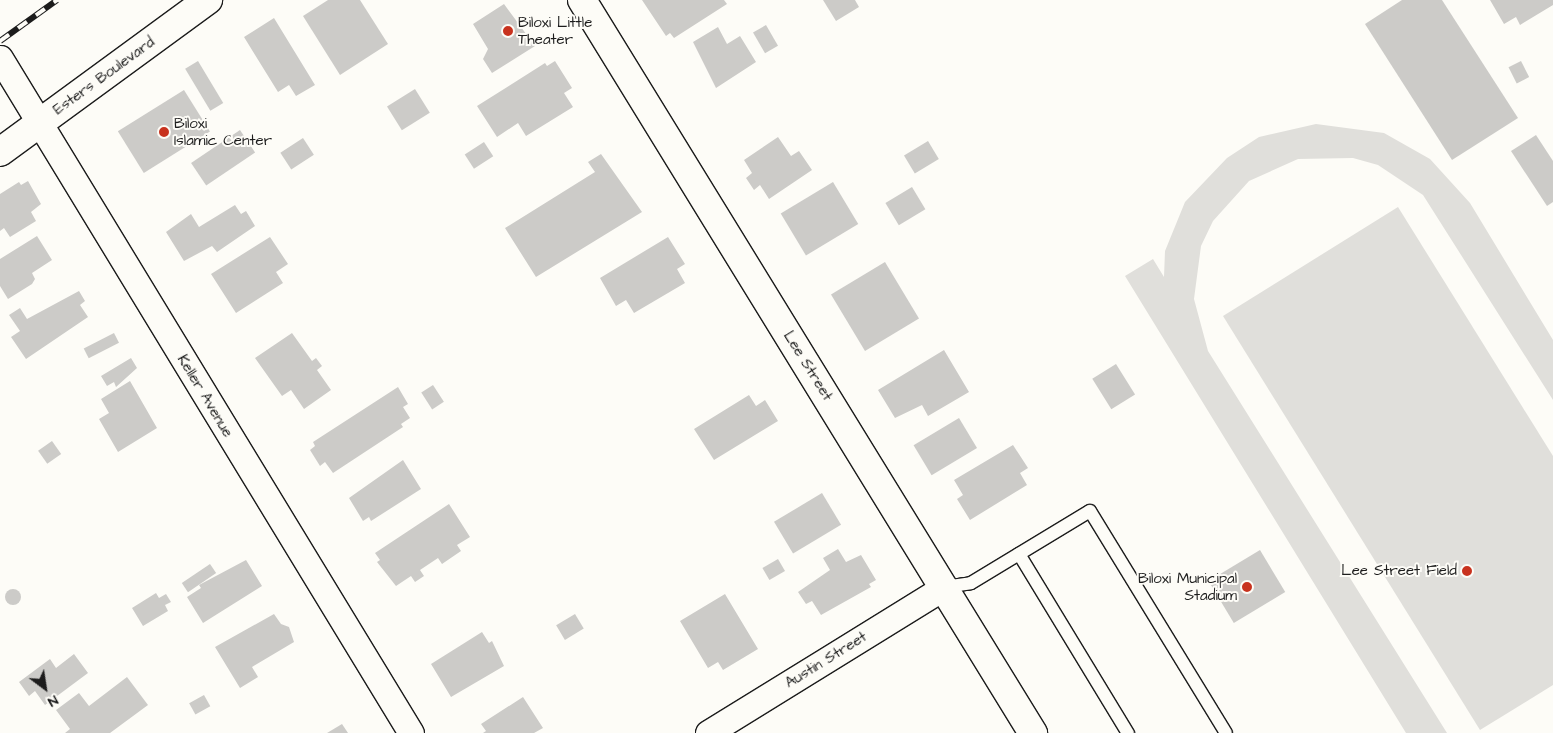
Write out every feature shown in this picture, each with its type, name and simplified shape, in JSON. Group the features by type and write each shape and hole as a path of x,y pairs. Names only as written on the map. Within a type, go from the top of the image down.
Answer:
{"street":[{"name":"Esters Boulevard","path":"0,152 208,0"},
{"name":"Lee Street","path":"582,0 1033,733"},
{"name":"Keller Avenue","path":"0,58 411,733"},
{"name":"Austin Street","path":"708,733 944,587"}],"lane":[{"path":"944,587 971,583 1090,511 1226,733"},
{"path":"1019,554 1128,733"}],"shaded area":[{"path":"1316,124 1384,133 1430,159 1470,203 1553,340 1553,400 1423,195 1378,165 1353,158 1298,159 1249,181 1213,221 1201,246 1194,299 1208,351 1447,733 1406,733 1125,276 1153,259 1164,277 1165,251 1185,202 1227,158 1259,137"},
{"name":"Lee Street Field","path":"1398,207 1553,456 1553,685 1480,730 1223,316"}],"building":[{"path":"328,0 360,0 388,44 340,75 303,16"},
{"path":"642,0 724,0 727,4 674,38 670,33 666,36"},
{"path":"823,0 855,0 859,7 836,21"},
{"path":"1402,0 1442,0 1518,118 1452,160 1365,24"},
{"path":"1490,0 1553,0 1553,5 1520,25 1516,17 1504,24"},
{"path":"504,4 535,46 492,73 483,59 488,49 473,24"},
{"path":"274,18 315,85 296,96 289,85 278,92 244,37"},
{"path":"766,25 778,46 765,53 753,32"},
{"path":"718,27 727,44 740,36 756,62 716,88 693,42"},
{"path":"198,61 223,103 210,111 185,69"},
{"path":"555,61 572,88 564,93 573,107 526,136 518,123 497,137 477,106 545,63 547,66"},
{"path":"1521,61 1529,77 1517,83 1509,67"},
{"path":"415,89 430,113 402,130 387,106"},
{"name":"Biloxi Islamic Center","path":"184,90 210,132 144,173 118,131"},
{"path":"240,130 255,152 206,185 191,163"},
{"path":"1536,135 1553,161 1553,202 1547,206 1511,151"},
{"path":"778,137 791,156 799,151 812,170 769,199 760,185 754,190 746,178 752,173 744,160"},
{"path":"303,138 314,155 291,169 280,153"},
{"path":"928,141 939,159 915,173 904,155"},
{"path":"484,142 493,156 474,169 465,155"},
{"path":"601,154 642,212 536,277 505,228 595,172 588,162"},
{"path":"28,181 41,204 31,212 36,221 10,237 4,228 0,231 0,194 19,182 21,185"},
{"path":"833,182 858,224 806,255 781,213"},
{"path":"912,187 925,209 899,225 885,203"},
{"path":"235,205 241,214 246,211 255,226 217,252 212,246 184,261 166,232 191,214 199,227"},
{"path":"37,236 52,260 32,273 35,279 32,284 8,299 0,286 0,259"},
{"path":"270,237 288,264 276,272 283,283 236,313 211,274"},
{"path":"668,237 685,264 677,269 685,283 634,313 626,300 616,306 600,278"},
{"path":"885,262 919,319 865,351 831,294"},
{"path":"79,291 85,301 80,305 88,317 26,359 11,337 20,331 9,315 20,308 27,319"},
{"path":"114,333 119,343 89,358 84,348"},
{"path":"292,333 312,361 316,358 322,366 317,370 331,390 304,409 291,390 282,396 255,358"},
{"path":"944,350 969,392 928,416 922,405 895,418 878,390"},
{"path":"131,358 137,368 116,387 114,382 107,386 101,376"},
{"path":"1116,364 1135,395 1111,409 1092,379"},
{"path":"130,381 157,428 118,452 99,419 109,413 101,399"},
{"path":"433,385 444,402 432,409 421,393"},
{"path":"398,387 408,404 403,407 410,418 401,424 403,427 333,473 325,462 320,466 310,450 315,446 313,442"},
{"path":"749,395 756,406 765,400 778,421 714,460 694,429"},
{"path":"959,418 977,448 932,475 914,445"},
{"path":"52,441 61,454 47,464 38,451"},
{"path":"1013,445 1028,468 1020,473 1027,485 970,520 957,499 963,495 954,480"},
{"path":"403,460 421,489 371,521 369,517 363,521 349,498"},
{"path":"822,493 841,525 793,554 774,522"},
{"path":"449,504 470,537 457,545 461,551 442,564 438,558 420,570 424,576 415,582 411,576 396,586 377,562 380,560 375,553"},
{"path":"838,549 846,562 861,555 876,580 869,584 871,587 821,615 812,601 806,604 798,592 830,570 823,558"},
{"name":"Biloxi Municipal Stadium","path":"1260,550 1285,592 1234,623 1209,581"},
{"path":"778,559 785,571 769,580 762,568"},
{"path":"246,560 262,586 203,623 187,597 201,588 199,585"},
{"path":"210,564 216,573 188,592 182,583"},
{"path":"10,589 16,589 21,594 19,603 10,605 5,600 5,594"},
{"path":"156,593 159,598 166,594 171,602 165,605 168,611 143,626 132,608"},
{"path":"725,594 758,649 723,670 718,662 708,668 680,621"},
{"path":"274,614 281,624 289,627 294,642 252,667 258,677 240,688 215,647"},
{"path":"575,614 584,629 565,640 556,625"},
{"path":"482,632 489,643 492,641 504,666 451,697 431,664"},
{"path":"74,654 88,673 45,705 35,691 29,696 19,682 50,659 56,668"},
{"path":"127,677 148,705 110,733 65,733 70,729 56,710 79,693 89,706"},
{"path":"204,695 210,706 195,715 189,703"},
{"path":"523,697 543,728 534,733 483,733 486,731 481,724"},
{"path":"342,724 348,733 327,733"}],"railway":[{"path":"0,41 57,0"}],"place":[{"name":"Biloxi Little Theater","path":"508,31"},
{"name":"Biloxi Islamic Center","path":"164,132"},
{"name":"Lee Street Field","path":"1467,571"},
{"name":"Biloxi Municipal Stadium","path":"1247,587"}]}
